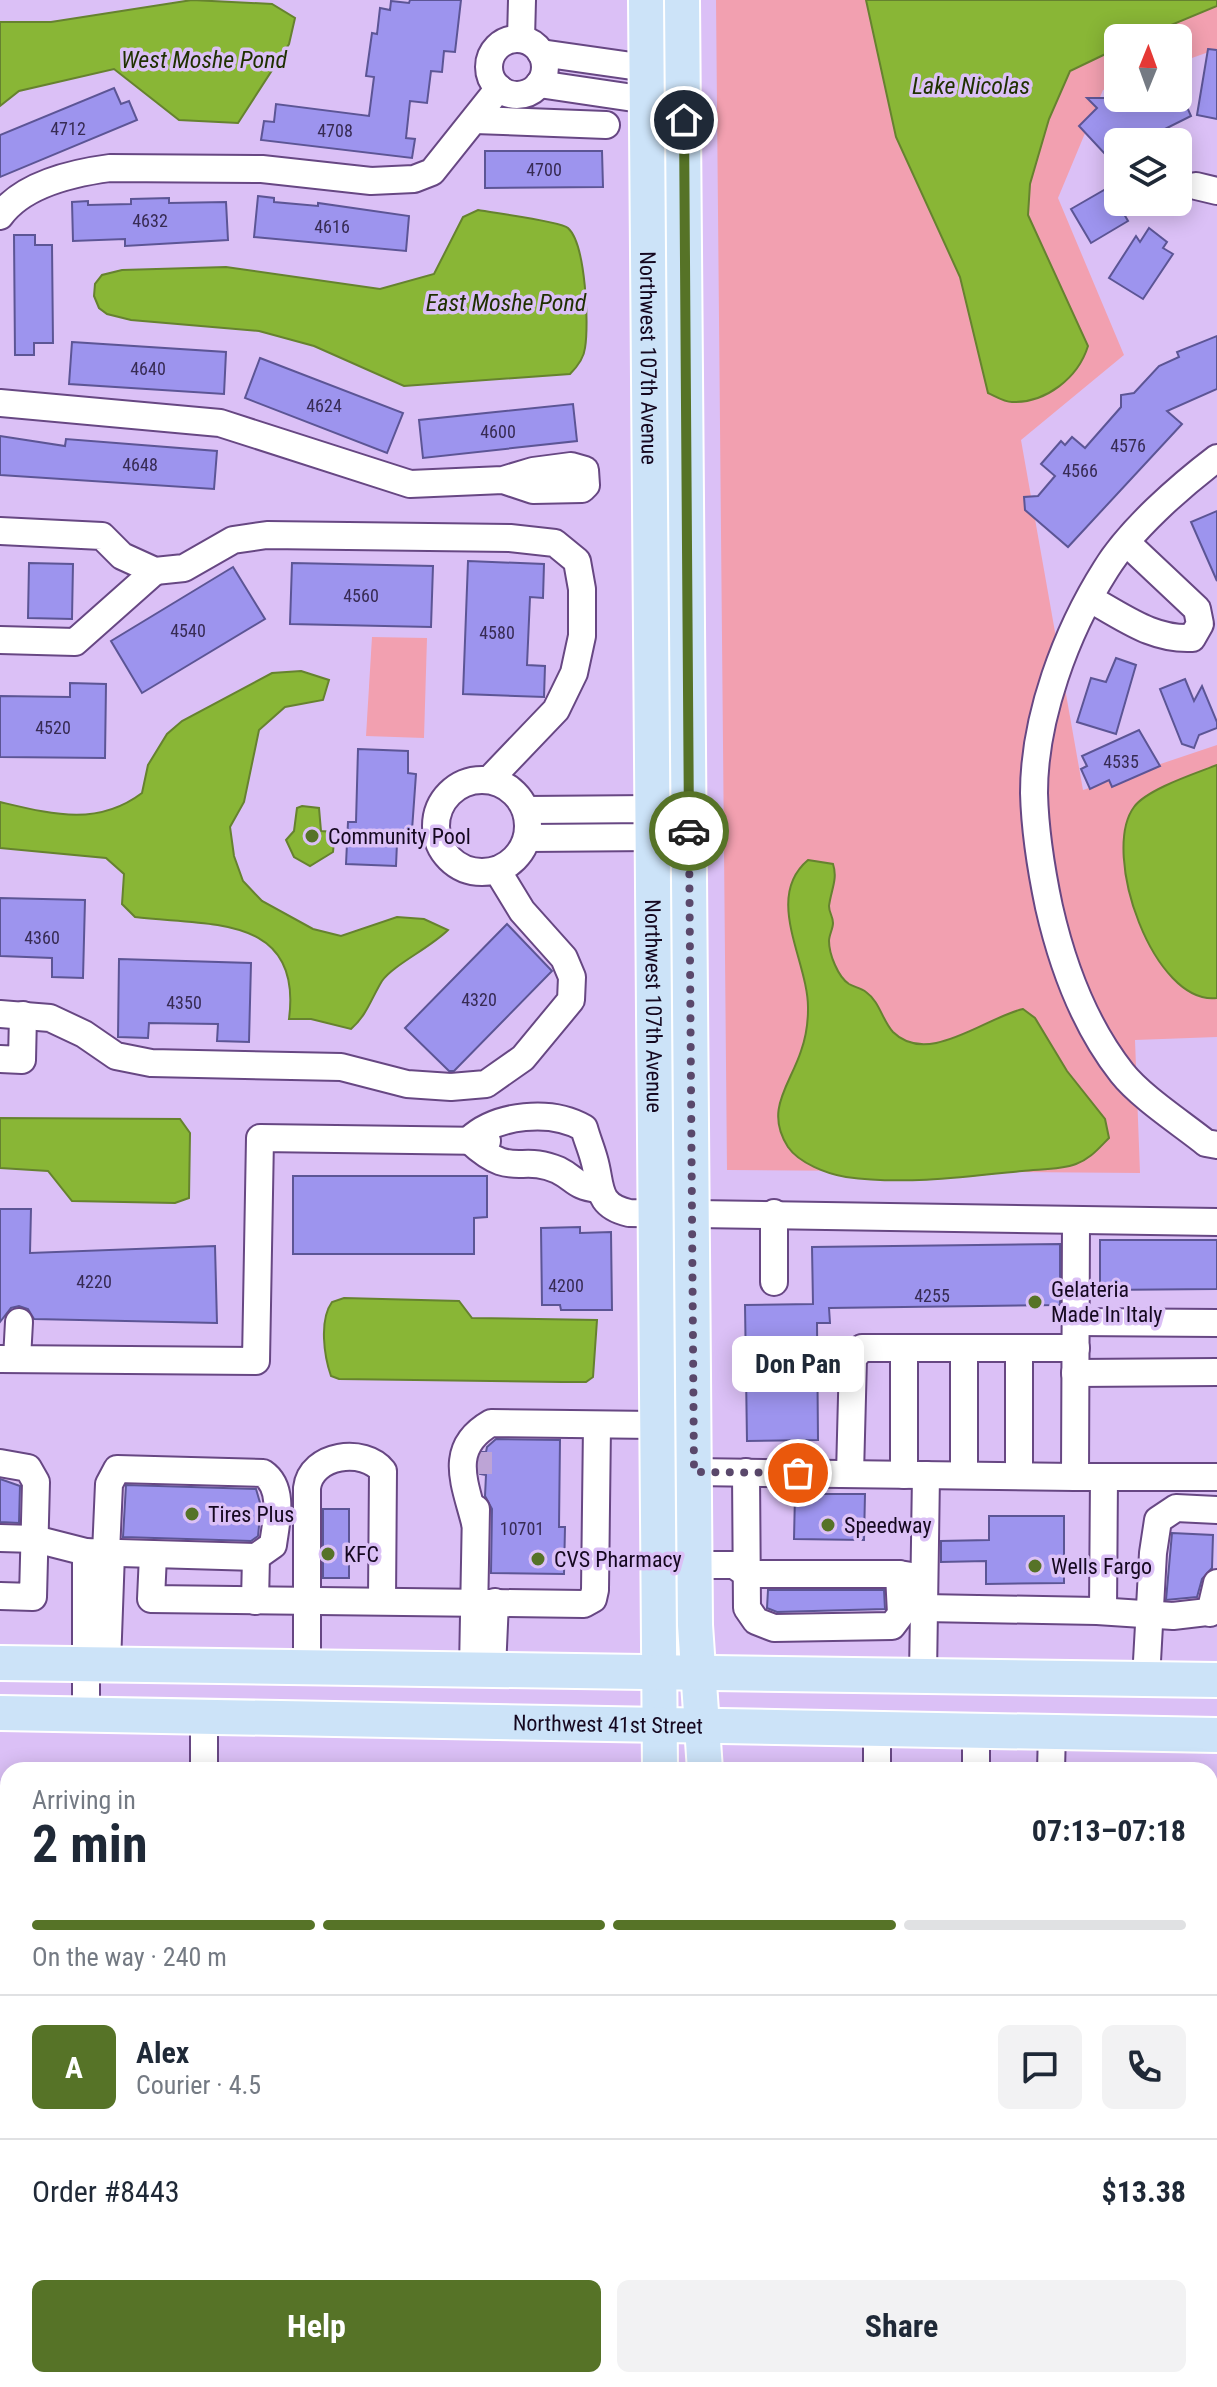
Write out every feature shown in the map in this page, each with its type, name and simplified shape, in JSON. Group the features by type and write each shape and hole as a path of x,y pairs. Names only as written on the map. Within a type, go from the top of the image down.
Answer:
{"main road":[{"name":"Northwest 107th Avenue","path":"646,0 660,1762"},
{"name":"Northwest 107th Avenue","path":"682,0 695,1565 705,1762"},
{"path":"0,1663 1217,1680"},
{"name":"Northwest 41st Street","path":"0,1713 1217,1735"}],"street":[{"path":"522,0 531,46 545,65 551,86"},
{"path":"647,84 531,46 504,42 492,55 490,73 499,88 507,92 524,93 551,86 647,84 683,88"},
{"path":"551,86 570,57"},
{"path":"0,216 13,201 35,189 85,172 110,168 262,169 371,181 414,179 432,172 499,88"},
{"path":"475,120 606,125"},
{"path":"0,403 220,423 396,482 429,484 503,480"},
{"path":"1217,458 1174,491 1107,567 1071,638 1043,724 1034,790 1037,851 1059,952 1085,1010 1123,1074 1206,1143 1217,1145"},
{"path":"0,531 102,536 122,556 155,571 184,568 233,540 267,535 510,538 555,543 577,561 582,589 582,636 574,673 556,710 489,780"},
{"path":"1090,599 1142,630 1171,639 1192,638 1200,624 1197,609 1128,544"},
{"path":"0,640 75,642 155,571"},
{"path":"489,780 512,790 527,810 527,838 511,863 497,870 481,872 464,869 450,860 440,846 436,830 444,798 465,783 489,780"},
{"path":"527,810 568,810 654,823"},
{"path":"568,810 568,838"},
{"path":"527,838 568,838 654,823 689,821"},
{"path":"0,1059 22,1060 12,1015 50,1018 84,1034 116,1056 151,1063 341,1067 407,1084 451,1087 486,1084 523,1058 551,1028 571,1000 572,988 572,977 564,958 522,911 497,870"},
{"path":"19,1322 8,1359 256,1361 260,1138 469,1140 488,1125 510,1127 557,1119 584,1128 595,1162 588,1188"},
{"path":"510,1127 511,1165"},
{"path":"469,1140 490,1159 558,1171 621,1211 692,1215 774,1213 1076,1222 1217,1222"},
{"path":"774,1213 774,1282"},
{"path":"1075,1477 1076,1222"},
{"path":"1076,1348 1217,1323"},
{"path":"850,1474 853,1358 862,1348 1076,1348 1217,1372"},
{"path":"746,1472 747,1608 756,1621 774,1628 892,1626 901,1614 912,1576 915,1475 904,1348"},
{"path":"1019,1348 1019,1476"},
{"path":"964,1349 964,1475"},
{"path":"475,1523 481,1451 491,1423 655,1425"},
{"path":"153,1555 151,1599 578,1604 593,1599 597,1425"},
{"path":"481,1451 468,1439 463,1454 463,1477 475,1523 484,1601 483,1669"},
{"path":"307,1667 307,1488 313,1468 331,1460 367,1459 378,1465 384,1476 382,1600"},
{"path":"0,1463 20,1465 33,1474 35,1539 33,1597 0,1596"},
{"path":"0,1538 35,1539 101,1553 256,1557 273,1545 277,1493 274,1483 257,1472 123,1468 112,1473 101,1553 97,1664 86,1714"},
{"path":"694,1472 1217,1477"},
{"path":"1103,1611 1104,1477"},
{"path":"1146,1679 1158,1520 1176,1508 1217,1510"},
{"path":"255,1601 256,1557"},
{"path":"695,1565 734,1565 747,1574 912,1576"},
{"path":"912,1576 924,1608 923,1675"},
{"path":"924,1608 1149,1614 1214,1612 1217,1583"},
{"path":"204,1717 204,1762"},
{"path":"877,1729 877,1762"},
{"path":"976,1731 976,1762"},
{"path":"1051,1762 1052,1732"}],"shaded area":[{"path":"716,0 1217,0 1217,49 1192,58 1192,24 1104,24 1104,90 1058,198 1124,355 1021,440 1083,790 1217,745 1217,1037 1135,1040 1140,1173 727,1170"},
{"path":"372,637 427,638 424,738 366,736"}],"water":[{"name":"West Moshe Pond","path":"192,0 272,4 295,18 289,44 238,123 179,120 114,69 19,91 0,106 0,22 51,22"},
{"name":"Lake Nicolas","path":"866,0 1217,0 1217,6 1174,24 1104,24 1104,55 1070,71 1049,119 1030,184 1028,215 1088,346 1069,378 1037,398 1012,402 988,393 960,277 896,137"},
{"name":"East Moshe Pond","path":"478,210 562,225 574,237 585,285 586,337 583,355 570,374 404,386 314,346 259,331 131,320 107,314 99,308 94,296 95,284 102,275 122,270 226,267 380,289 434,274 463,217"},
{"path":"301,671 329,680 323,700 285,707 259,730 244,802 230,827 234,856 243,881 262,901 313,929 341,936 397,917 424,919 448,930 387,975 351,1029 311,1019 289,1019 289,985 281,960 265,943 244,932 219,925 135,917 122,904 124,874 106,858 0,848 0,802 73,815 91,814 125,804 142,793 148,765 167,734 182,721 272,673"},
{"path":"1217,765 1217,998 1194,994 1173,978 1154,953 1139,923 1129,890 1124,857 1125,829 1140,800 1173,782"},
{"name":"Community Pool","path":"297,808 319,808 321,831 335,832 333,852 310,866 294,857 286,840 294,831"},
{"path":"808,860 833,864 834,880 829,906 833,923 829,946 838,971 845,981 871,996 893,1032 907,1041 923,1044 940,1042 1023,1009 1035,1018 1067,1071 1105,1119 1109,1138 1090,1156 1070,1166 934,1179 846,1177 814,1167 793,1153 781,1134 779,1109 803,1046 808,1009 788,911 789,893 795,875"},
{"path":"0,1118 180,1119 190,1133 189,1198 175,1203 72,1201 48,1171 0,1168"},
{"path":"344,1298 459,1301 472,1318 597,1320 593,1377 586,1382 339,1379 331,1376 328,1368 324,1328 332,1302"}],"building":[{"path":"410,0 461,0 455,52 444,51 442,72 431,71 427,103 410,101 406,138 415,139 412,158 261,140 264,121 274,122 276,104 369,116 374,77 366,76 372,33 377,34 380,8 390,10 391,1 409,3"},
{"path":"1208,49 1217,50 1217,119 1197,115"},
{"path":"114,88 121,104 129,101 137,120 0,177 0,135"},
{"path":"1087,98 1104,98 1104,112 1189,112 1191,116 1167,128 1104,128 1104,153 1079,126 1097,108"},
{"path":"485,151 602,151 603,187 485,188"},
{"path":"1104,190 1104,216 1125,216 1128,221 1091,243 1071,209"},
{"path":"258,196 274,198 274,202 318,206 318,203 409,216 406,251 254,237"},
{"path":"169,198 169,203 226,202 228,240 125,246 125,239 73,241 72,202 88,201 88,205 131,204 131,199"},
{"path":"1149,228 1167,242 1163,248 1173,254 1143,299 1109,278 1136,236 1140,242"},
{"path":"14,235 35,235 35,245 52,245 53,343 34,343 34,355 15,355"},
{"path":"1217,336 1217,389 1167,411 1182,424 1068,547 1025,510 1024,497 1038,496 1055,476 1041,464 1061,441 1065,445 1072,437 1085,448 1121,407 1121,395 1134,393 1159,366 1179,357 1177,352"},
{"path":"72,342 226,352 224,394 69,384"},
{"path":"260,358 403,413 387,453 245,398"},
{"path":"573,404 577,441 423,458 419,420"},
{"path":"0,436 65,446 66,439 217,451 214,489 0,475"},
{"path":"1217,511 1217,581 1191,522"},
{"path":"468,561 544,564 543,598 530,597 527,665 545,666 544,697 463,694"},
{"path":"29,563 73,564 72,619 28,618"},
{"path":"292,563 433,566 431,627 290,624"},
{"path":"233,567 265,619 142,693 111,641"},
{"path":"1116,658 1136,665 1116,734 1077,722 1091,678 1106,682"},
{"path":"1185,679 1194,701 1202,686 1217,722 1217,728 1199,735 1194,748 1182,744 1160,689"},
{"path":"70,683 106,684 105,758 0,757 0,696 70,697"},
{"path":"1139,730 1160,766 1112,787 1109,780 1090,789 1081,769 1087,766 1082,756"},
{"path":"358,749 408,751 408,773 416,774 411,844 397,843 396,866 346,864 348,822 356,822"},
{"path":"0,898 85,900 83,978 52,977 52,958 0,956"},
{"path":"507,924 552,971 454,1071 449,1071 405,1028"},
{"path":"119,959 251,963 249,1042 217,1041 218,1024 149,1023 148,1038 118,1037"},
{"path":"293,1176 487,1176 487,1217 474,1218 474,1254 293,1254"},
{"path":"0,1209 31,1209 30,1253 215,1246 217,1323 34,1319 28,1309 19,1306 11,1308 0,1322"},
{"path":"580,1227 580,1233 611,1232 612,1310 561,1310 560,1305 542,1305 541,1228"},
{"path":"1100,1240 1217,1240 1217,1289 1100,1290"},
{"path":"1060,1244 1060,1305 829,1308 830,1323 817,1323 818,1440 747,1441 745,1305 813,1304 812,1247"},
{"path":"496,1439 560,1440 559,1527 565,1527 564,1574 491,1573 492,1509 485,1496 486,1475 480,1474 479,1467 482,1452 486,1452"},
{"path":"0,1479 20,1486 19,1523 0,1522"},
{"path":"126,1485 256,1489 261,1506 258,1536 251,1541 123,1537"},
{"path":"795,1494 865,1494 864,1540 794,1539"},
{"path":"323,1509 349,1509 349,1578 323,1578"},
{"path":"989,1516 1064,1516 1064,1583 986,1584 986,1561 941,1562 941,1541 989,1540"},
{"path":"1172,1533 1213,1535 1212,1568 1202,1579 1197,1597 1166,1600"},
{"name":"Speedway","path":"768,1590 884,1590 885,1609 777,1612 767,1608"}],"tunnel":[{"path":"479,1452 479,1474"}],"way so far":[{"path":"689,831 694,1472 798,1473"}],"place":[{"name":"Community Pool","path":"312,836"},
{"name":"Gelateria Made In Italy","path":"1035,1302"},
{"name":"Don Pan","path":"798,1473"},
{"name":"Tires Plus","path":"192,1514"},
{"name":"Speedway","path":"828,1525"},
{"name":"KFC","path":"328,1554"},
{"name":"CVS Pharmacy","path":"538,1559"},
{"name":"Wells Fargo","path":"1035,1566"}],"route":[{"path":"684,120 689,831"}]}
